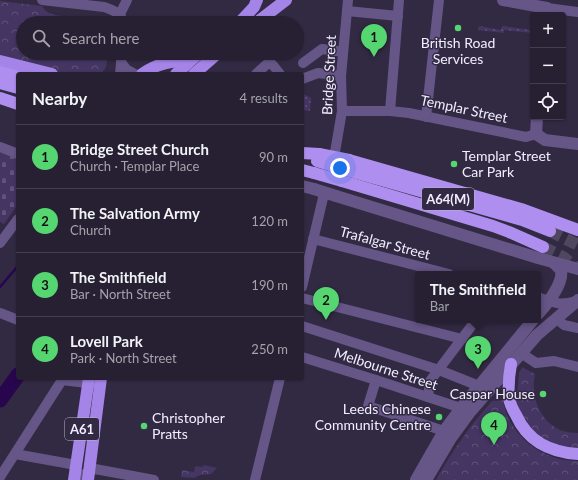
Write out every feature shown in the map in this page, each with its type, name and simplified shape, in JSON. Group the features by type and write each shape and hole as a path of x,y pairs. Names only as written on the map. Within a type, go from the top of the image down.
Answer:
{"highway":[{"path":"238,16 242,12 248,0"},
{"path":"246,16 254,7 257,0"},
{"path":"265,16 286,0"},
{"path":"143,72 160,64 177,60"},
{"path":"178,72 191,60"},
{"path":"196,72 210,60"},
{"path":"0,61 44,72"},
{"path":"0,72 16,76"},
{"path":"0,83 16,87"},
{"path":"0,98 16,103"},
{"name":"A64(M)","path":"304,155 313,165"},
{"name":"A64(M)","path":"304,158 313,165 346,170 508,205 578,230"},
{"name":"A64(M)","path":"346,170 514,218 550,231"},
{"name":"A64(M)","path":"346,170 509,232 543,247"},
{"path":"511,364 508,383 509,398 518,421 529,435 543,446 563,453 578,454"},
{"name":"A61","path":"74,480 94,381"},
{"name":"A61","path":"88,475 94,381"}],"street":[{"path":"42,0 104,7 113,10 119,16"},
{"path":"123,16 127,0"},
{"name":"Bridge Street","path":"335,152 342,111 340,76 348,0"},
{"path":"390,111 399,0"},
{"path":"426,117 439,0"},
{"path":"503,0 546,12"},
{"path":"347,11 398,16"},
{"path":"566,12 578,12"},
{"path":"303,63 322,50 343,52"},
{"path":"114,72 120,60"},
{"path":"120,72 121,60"},
{"path":"122,60 126,69 134,72"},
{"path":"258,72 267,64 272,64 278,72"},
{"path":"304,79 318,73 340,76"},
{"name":"Templar Street","path":"342,111 390,111 519,136 526,137 536,134 545,140 578,144"},
{"path":"536,134 537,120"},
{"path":"0,147 16,153"},
{"path":"304,187 319,194 336,196 578,269"},
{"path":"304,278 313,239 319,194"},
{"path":"0,243 16,222"},
{"name":"Trafalgar Street","path":"313,239 436,271"},
{"path":"554,263 578,261"},
{"path":"541,308 546,299 562,278 561,270 554,263"},
{"path":"304,299 462,339"},
{"path":"546,299 562,304 577,300"},
{"path":"416,480 448,435 470,412 520,353 537,334 577,300"},
{"path":"2,314 16,319"},
{"path":"556,318 564,325 578,328"},
{"path":"428,397 428,385 474,323"},
{"path":"426,480 461,408 531,323"},
{"path":"304,327 439,370 479,386"},
{"path":"520,353 536,363 554,361 578,367"},
{"name":"Melbourne Street","path":"304,358 461,408"},
{"path":"0,477 60,380"},
{"path":"78,380 94,381"},
{"path":"255,480 280,380"},
{"path":"376,380 368,406 448,435"},
{"path":"15,454 76,465"},
{"path":"80,480 82,475 88,475 95,469 154,480"}],"green space":[{"path":"0,1 42,6 51,14 62,16 16,16 16,60 106,60 106,65 102,72 56,72 0,58"},
{"path":"479,26 501,30 502,26 530,30 530,33 504,30 504,33 478,30"},
{"path":"304,94 311,98 310,111 304,110"},
{"path":"0,152 16,158 16,207 4,224 0,222"},
{"path":"522,367 535,374 535,398 547,420 560,430 578,433 578,450 564,448 542,440 524,422 514,398 517,397 519,373"},
{"path":"503,400 506,413 512,425 529,444 552,457 578,461 578,480 436,480 455,449 484,410 492,401"},
{"path":"204,465 217,468 211,474 200,475 194,478 181,477 182,470 194,472 195,466 203,467"}],"waterway":[{"path":"0,287 16,268"},
{"path":"0,400 16,378"}],"tunnel":[{"path":"550,231 578,245"},
{"path":"543,247 563,257 578,269"}],"place":[{"name":"British Road Services","path":"458,28"},
{"name":"Bridge Street Church","path":"374,57"},
{"name":"Templar Street Car Park","path":"454,164"},
{"name":"The Salvation Army","path":"326,320"},
{"name":"The Smithfield","path":"478,369"},
{"name":"Caspar House","path":"543,394"},
{"name":"Leeds Chinese Community Centre","path":"439,417"},
{"name":"Christopher Pratts","path":"144,426"},
{"name":"Lovell Park","path":"494,445"}]}
